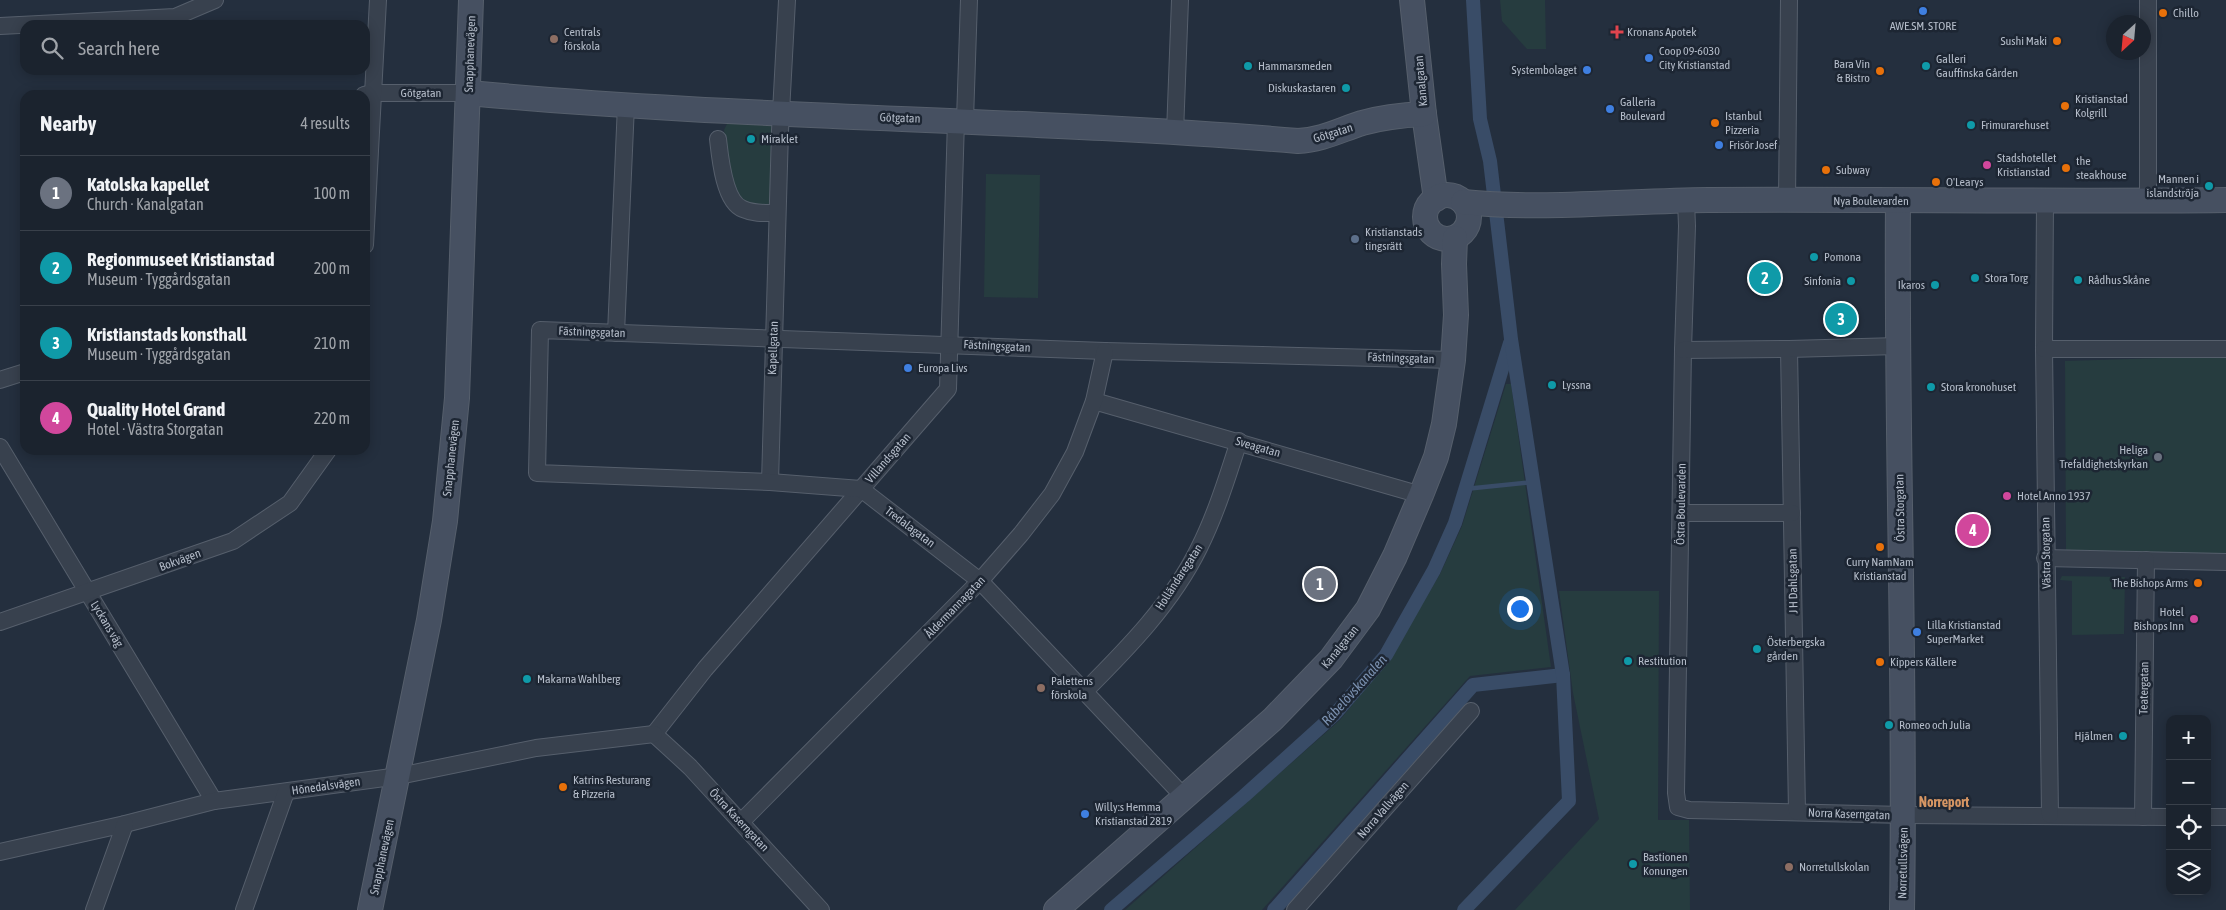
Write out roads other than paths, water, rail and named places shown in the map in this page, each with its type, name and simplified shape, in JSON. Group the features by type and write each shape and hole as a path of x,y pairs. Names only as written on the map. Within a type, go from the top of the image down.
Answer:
{"street":[{"path":"117,20 175,17 214,0"},
{"path":"368,90 378,0"},
{"name":"Snapphanevägen","path":"370,910 399,776 429,620 442,539 458,398 472,0"},
{"name":"Kapellgatan","path":"770,482 777,213 787,0"},
{"name":"Villandsgatan","path":"654,734 708,665 948,390 961,120 969,0"},
{"path":"1175,133 1180,0"},
{"name":"Kanalgatan","path":"1056,910 1274,720 1331,659 1368,609 1395,556 1436,457 1444,424 1453,360 1456,315 1454,285 1460,215 1431,162 1412,0"},
{"path":"1788,201 1789,0"},
{"path":"2148,0 2148,201"},
{"path":"0,26 20,25"},
{"name":"Götgatan","path":"370,94 469,93 781,114 961,120 1310,140 1331,136 1386,116 1424,114"},
{"path":"616,333 626,105"},
{"path":"718,138 720,159 731,200 741,209 757,213 777,213"},
{"name":"Nya Boulevarden","path":"1460,215 1516,207 1686,201 2045,202 2226,200"},
{"name":"Östra Boulevarden","path":"1678,807 1676,793 1682,512 1683,350 1688,226 1686,201"},
{"name":"Östra Storgatan","path":"1898,201 1904,815"},
{"name":"Västra Storgatan","path":"2045,202 2045,558 2050,815"},
{"name":"Fästningsgatan","path":"770,482 537,473 540,330 1105,351 1453,360"},
{"path":"1683,350 1898,346"},
{"name":"J H Dahlsgatan","path":"1789,349 1797,812"},
{"path":"2044,349 2226,349"},
{"name":"Åldermannagatan","path":"741,822 980,581 1021,534 1052,494 1075,452 1094,401 1105,351"},
{"path":"0,380 20,374"},
{"name":"Sveagatan","path":"1094,401 1421,495"},
{"name":"Holländaregatan","path":"1085,691 1135,638 1169,597 1193,558 1214,516 1239,442"},
{"name":"Lyckans väg","path":"0,447 214,801"},
{"name":"Bokvägen","path":"0,622 233,541 290,503 324,455"},
{"path":"770,482 861,490"},
{"name":"Tredalagatan","path":"861,490 980,581 1185,798"},
{"path":"1682,512 1792,513"},
{"path":"2045,558 2226,562"},
{"name":"Teatergatan","path":"2143,817 2146,560"},
{"name":"Norra Vallvägen","path":"1295,910 1471,711"},
{"name":"Hönedalsvägen","path":"0,852 125,824 214,801 399,776 536,748 654,734"},
{"name":"Östra Kaserngatan","path":"654,734 690,767 821,910"},
{"path":"244,910 286,792"},
{"name":"Norra Kaserngatan","path":"1678,807 1689,810 1904,815 2166,817"},
{"name":"Norretullsvägen","path":"1902,910 1904,815"},
{"path":"2211,817 2226,817"},
{"path":"94,910 125,824"}],"waterway":[{"path":"1464,910 1569,801 1563,675 1511,339 1490,161 1480,119 1473,0"},
{"name":"Råbelövskanalen","path":"1111,910 1244,796 1335,714 1386,655 1434,570 1455,523 1510,343"},
{"path":"1465,489 1533,482"},
{"path":"1274,910 1473,685 1563,675"}],"place":[{"name":"AWE.SM. STORE","path":"1923,11"},
{"name":"Chillo","path":"2163,13"},
{"name":"Kronans Apotek","path":"1617,32"},
{"name":"Centrals förskola","path":"554,39"},
{"name":"Sushi Maki","path":"2057,41"},
{"name":"Coop 09-6030 City Kristianstad","path":"1649,58"},
{"name":"Hammarsmeden","path":"1248,66"},
{"name":"Galleri Gauffinska Gården","path":"1926,66"},
{"name":"Systembolaget","path":"1587,70"},
{"name":"Bara Vin & Bistro","path":"1880,71"},
{"name":"Diskuskastaren","path":"1346,88"},
{"name":"Kristianstad Kolgrill","path":"2065,106"},
{"name":"Galleria Boulevard","path":"1610,109"},
{"name":"Istanbul Pizzeria","path":"1715,123"},
{"name":"Frimurarehuset","path":"1971,125"},
{"name":"Miraklet","path":"751,139"},
{"name":"Frisör Josef","path":"1719,145"},
{"name":"Stadshotellet Kristianstad","path":"1987,165"},
{"name":"the steakhouse","path":"2066,168"},
{"name":"Subway","path":"1826,170"},
{"name":"O'Learys","path":"1936,182"},
{"name":"Mannen i islandströja","path":"2209,186"},
{"name":"Kristianstads tingsrätt","path":"1355,239"},
{"name":"Pomona","path":"1814,257"},
{"name":"Regionmuseet Kristianstad","path":"1765,278"},
{"name":"Stora Torg","path":"1975,278"},
{"name":"Rådhus Skåne","path":"2078,280"},
{"name":"Sinfonia","path":"1851,281"},
{"name":"Ikaros","path":"1935,285"},
{"name":"Kristianstads konsthall","path":"1841,319"},
{"name":"Europa Livs","path":"908,368"},
{"name":"Lyssna","path":"1552,385"},
{"name":"Stora kronohuset","path":"1931,387"},
{"name":"Heliga Trefaldighetskyrkan","path":"2158,457"},
{"name":"Hotel Anno 1937","path":"2007,496"},
{"name":"Quality Hotel Grand","path":"1973,530"},
{"name":"Curry NamNam Kristianstad","path":"1880,547"},
{"name":"The Bishops Arms","path":"2198,583"},
{"name":"Katolska kapellet","path":"1320,584"},
{"name":"Hotel Bishops Inn","path":"2194,619"},
{"name":"Lilla Kristianstad SuperMarket","path":"1917,632"},
{"name":"Österbergska gården","path":"1757,649"},
{"name":"Restitution","path":"1628,661"},
{"name":"Kippers Källere","path":"1880,662"},
{"name":"Makarna Wahlberg","path":"527,679"},
{"name":"Palettens förskola","path":"1041,688"},
{"name":"Romeo och Julia","path":"1889,725"},
{"name":"Hjälmen","path":"2123,736"},
{"name":"Katrins Resturang & Pizzeria","path":"563,787"},
{"name":"Willy:s Hemma Kristianstad 2819","path":"1085,814"},
{"name":"Bastionen Konungen","path":"1633,864"},
{"name":"Norretullskolan","path":"1789,867"}],"district":[{"name":"Norreport","path":"1944,802"}]}
